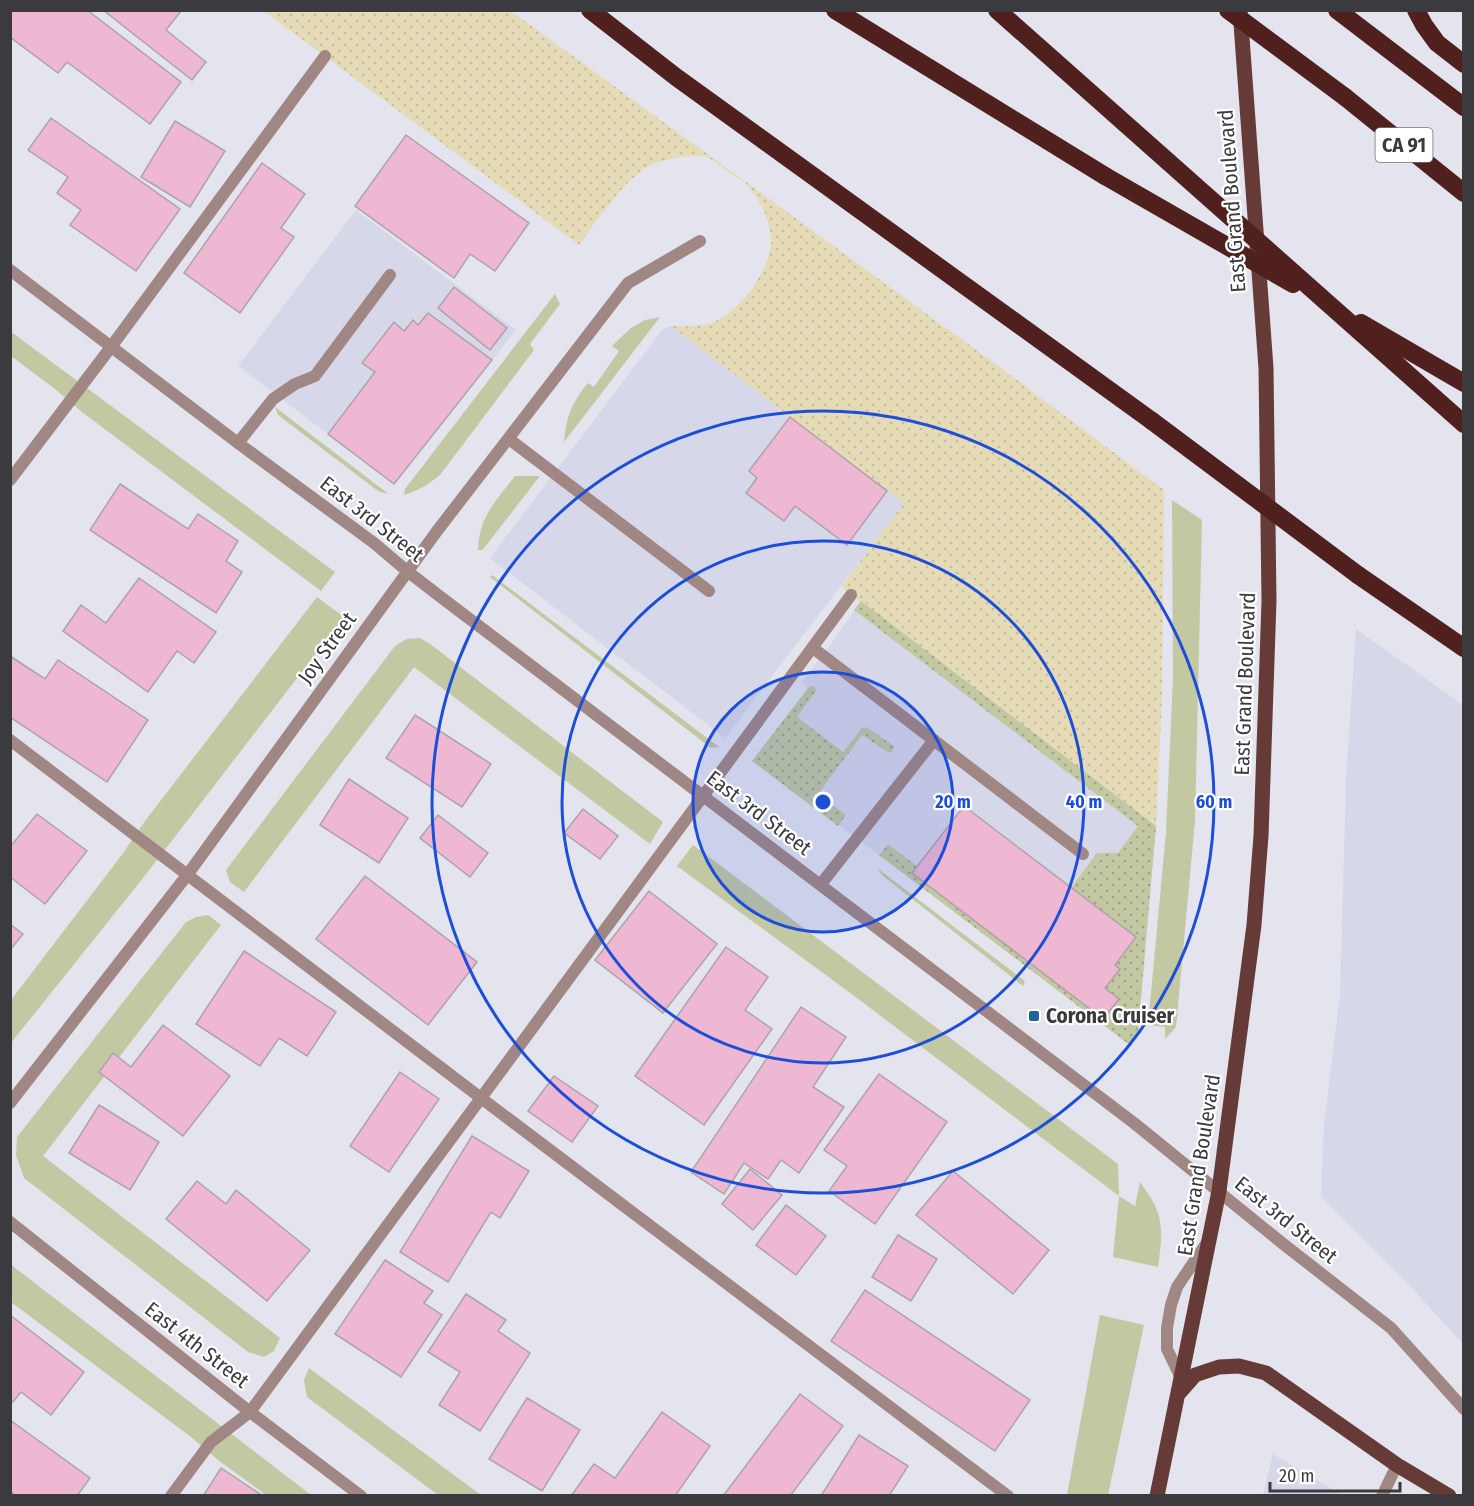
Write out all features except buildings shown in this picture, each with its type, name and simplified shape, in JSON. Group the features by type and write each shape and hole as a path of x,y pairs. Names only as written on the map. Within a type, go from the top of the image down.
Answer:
{"highway":[{"path":"590,10 676,77 1152,421 1358,574 1464,648"},
{"path":"835,10 1105,176 1464,382"},
{"path":"997,10 1464,424"},
{"name":"CA 91","path":"1228,10 1345,97 1464,194"},
{"path":"1337,10 1464,107"},
{"path":"1416,10 1437,43 1464,64"}],"main road":[{"name":"East Grand Boulevard","path":"1157,1496 1220,1191 1254,925 1261,836 1269,602 1266,368 1240,10"},
{"path":"1178,1394 1195,1375 1219,1367 1239,1366 1266,1373 1397,1465 1449,1496"}],"street":[{"path":"10,480 325,56"},
{"name":"Joy Street","path":"10,1103 188,874 406,571 628,283 700,241"},
{"name":"East 3rd Street","path":"10,270 374,543 406,571 1134,1123 1391,1328 1464,1409"},
{"path":"238,443 273,399 295,384 315,376 390,275"},
{"path":"509,439 709,591"},
{"path":"171,1496 211,1442 250,1412 851,595"},
{"path":"813,648 1083,854"},
{"path":"10,740 188,874 226,906 1008,1496"},
{"path":"821,884 934,740"},
{"name":"East 4th Street","path":"10,1222 250,1412 361,1496"},
{"path":"1181,1378 1167,1349 1167,1328 1171,1305 1177,1287 1210,1237"},
{"path":"1382,1496 1397,1465"}],"shaded area":[{"path":"356,210 516,330 394,484 238,366"},
{"path":"671,326 904,503 725,738 491,559 663,329"},
{"path":"861,601 1156,826 1138,1033 1131,1046 752,761 808,689 801,682"},
{"path":"1356,629 1463,705 1463,1344 1412,1288 1321,1197 1324,1125 1340,995 1346,779"},
{"path":"1273,1454 1342,1495 1263,1495"}],"green space":[{"path":"555,294 560,304 530,344 534,350 440,475 423,487 404,495 405,489"},
{"path":"660,317 564,442 568,418 578,396 588,383 594,387 619,351 612,346 631,328 645,320"},
{"path":"10,331 335,572 321,591 11,356"},
{"path":"275,407 387,494 378,491 278,415"},
{"path":"515,476 540,476 484,548 478,550 485,518"},
{"path":"1172,500 1202,520 1195,821 1176,1027 1165,1039 1165,1027 1148,1025 1166,832 1173,678"},
{"path":"492,575 719,747 711,748 490,577"},
{"path":"317,597 344,617 147,873 11,1043 11,1000"},
{"path":"861,601 1156,826 1138,1033 1131,1046 879,855 888,844 917,866 912,873 1103,1019 1105,988 1120,969 1115,965 1136,937 1071,888 1097,853 1118,853 1138,826 854,610"},
{"path":"420,638 663,822 650,844 414,667 244,892 230,882 226,870 395,646 407,639"},
{"path":"812,686 816,691 797,717 843,752 863,727 894,746 893,751 889,753 862,735 818,794 846,815 838,826 752,761 808,688"},
{"path":"693,845 1118,1164 1119,1196 853,995 677,866"},
{"path":"877,868 1025,981 1023,986 883,876"},
{"path":"208,915 221,925 43,1156 280,1338 274,1351 264,1357 248,1352 24,1178 16,1155 17,1137 186,922"},
{"path":"1140,1182 1152,1199 1161,1226 1158,1267 1113,1257 1119,1196 1135,1206"},
{"path":"10,1264 311,1495 266,1495 11,1302"},
{"path":"1100,1315 1144,1325 1108,1495 1067,1495"},
{"path":"309,1368 481,1495 438,1495 307,1397 304,1380"}],"sand":[{"path":"264,11 511,11 1001,368 1164,490 1162,697 1156,826 841,587 904,503 671,326 708,324 731,311 752,289 767,262 771,236 768,223 756,197 746,184 707,157 680,157 653,164 643,169 623,188 579,245"}],"place":[{"name":"Corona Cruiser","path":"1034,1016"}]}
